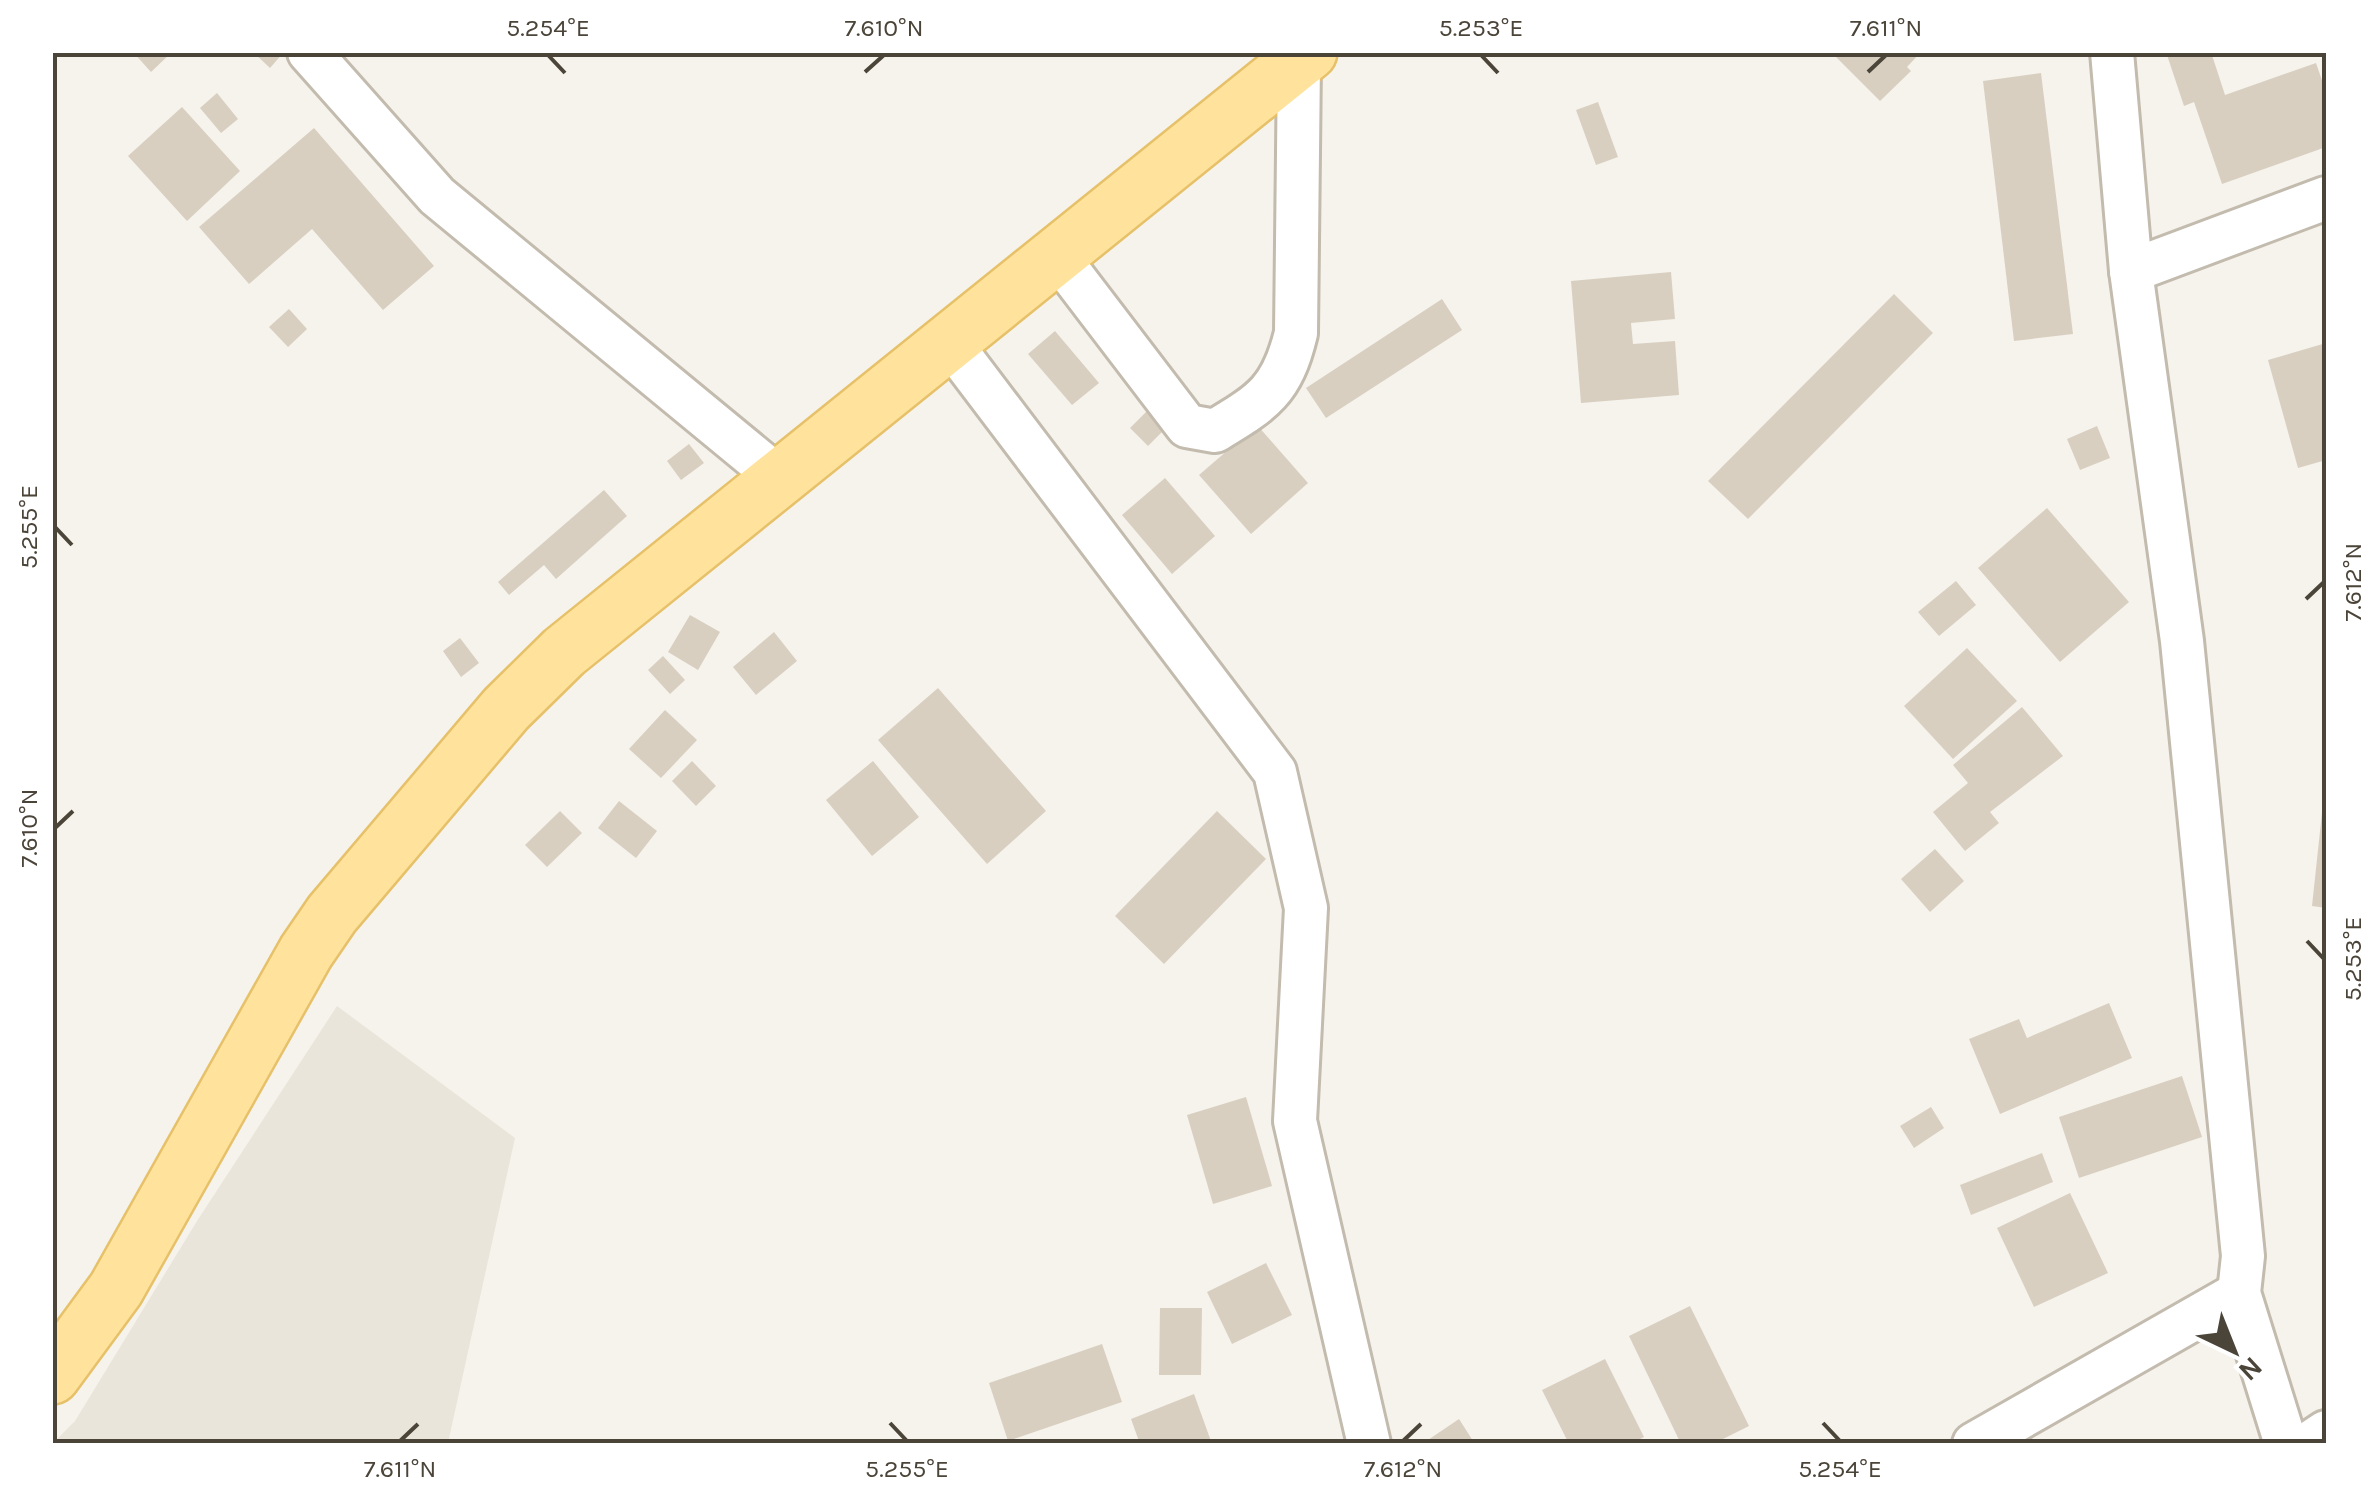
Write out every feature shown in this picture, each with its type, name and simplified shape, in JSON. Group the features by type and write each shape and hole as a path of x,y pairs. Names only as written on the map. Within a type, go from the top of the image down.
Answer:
{"main road":[{"path":"52,1376 116,1289 319,933 506,709 564,652 778,477 951,344 1304,57"}],"street":[{"path":"309,52 437,196 778,477"},
{"path":"2112,52 2131,271 2182,640 2241,1236 2240,1293 2286,1444"},
{"path":"1058,258 1187,426 1214,431 1248,411 1270,393 1288,366 1296,333 1304,57"},
{"path":"2131,271 2326,198"},
{"path":"951,344 1274,772 1306,908 1295,1122 1369,1444"},
{"path":"1974,1444 2240,1293"},
{"path":"2308,1444 2326,1432"}],"shaded area":[{"path":"337,1006 515,1138 448,1443 53,1443 75,1421 197,1221"}],"building":[{"path":"133,52 172,52 151,72"},
{"path":"253,52 284,52 270,68"},
{"path":"1831,52 1921,52 1907,67 1911,71 1880,101"},
{"path":"2166,52 2211,52 2225,95 2316,63 2326,92 2326,147 2222,184 2194,102 2184,106"},
{"path":"2041,73 2073,334 2014,341 1983,81"},
{"path":"217,93 238,119 221,133 200,108"},
{"path":"1598,102 1618,157 1596,165 1576,110"},
{"path":"182,107 240,171 187,221 128,156"},
{"path":"314,128 434,266 383,310 312,229 249,284 199,227"},
{"path":"1671,272 1675,319 1631,323 1633,344 1675,341 1679,395 1581,403 1571,281"},
{"path":"1894,294 1933,333 1748,519 1708,481"},
{"path":"1442,299 1462,330 1326,418 1306,388"},
{"path":"289,309 307,329 288,347 269,327"},
{"path":"1055,331 1099,383 1072,405 1028,354"},
{"path":"2326,343 2326,460 2298,468 2268,360"},
{"path":"1147,411 1165,429 1148,446 1130,428"},
{"path":"1257,425 1308,483 1251,534 1199,475"},
{"path":"2097,426 2110,458 2080,470 2067,439"},
{"path":"689,444 704,463 681,480 667,461"},
{"path":"1165,478 1215,536 1172,574 1122,515"},
{"path":"604,490 627,516 556,579 544,565 509,595 498,582"},
{"path":"2047,508 2129,602 2060,662 1978,568"},
{"path":"1956,581 1976,605 1939,636 1918,612"},
{"path":"690,615 720,632 698,670 668,652"},
{"path":"774,632 797,661 756,695 733,667"},
{"path":"460,638 479,663 461,677 443,651"},
{"path":"1967,648 2017,701 1953,759 1904,706"},
{"path":"663,656 685,680 670,694 648,670"},
{"path":"938,688 1046,811 987,864 878,740"},
{"path":"2022,707 2063,756 1990,812 1999,823 1965,851 1933,812 1968,783 1953,765"},
{"path":"665,710 697,740 661,778 629,749"},
{"path":"692,761 716,786 696,806 672,781"},
{"path":"873,761 919,817 872,856 826,800"},
{"path":"2326,794 2326,908 2312,906"},
{"path":"619,801 657,831 636,858 598,828"},
{"path":"560,811 582,833 547,867 525,845"},
{"path":"1217,811 1266,859 1164,964 1115,916"},
{"path":"1935,849 1964,881 1930,912 1901,879"},
{"path":"2109,1003 2132,1058 2000,1114 1969,1039 2019,1019 2027,1038"},
{"path":"2182,1076 2202,1137 2079,1178 2059,1117"},
{"path":"1246,1097 1272,1186 1213,1204 1187,1115"},
{"path":"1931,1107 1944,1128 1914,1148 1900,1126"},
{"path":"2042,1153 2053,1182 1971,1215 1960,1185"},
{"path":"2070,1193 2108,1273 2034,1307 1997,1228"},
{"path":"1266,1263 1292,1315 1232,1344 1207,1292"},
{"path":"1690,1306 1749,1426 1713,1444 1681,1444 1629,1336"},
{"path":"1160,1308 1202,1308 1201,1375 1159,1375"},
{"path":"1102,1344 1122,1402 1008,1441 989,1383"},
{"path":"1605,1359 1644,1437 1630,1444 1569,1444 1542,1390"},
{"path":"1194,1394 1212,1444 1140,1444 1131,1419"},
{"path":"1459,1419 1475,1444 1422,1444"}]}
